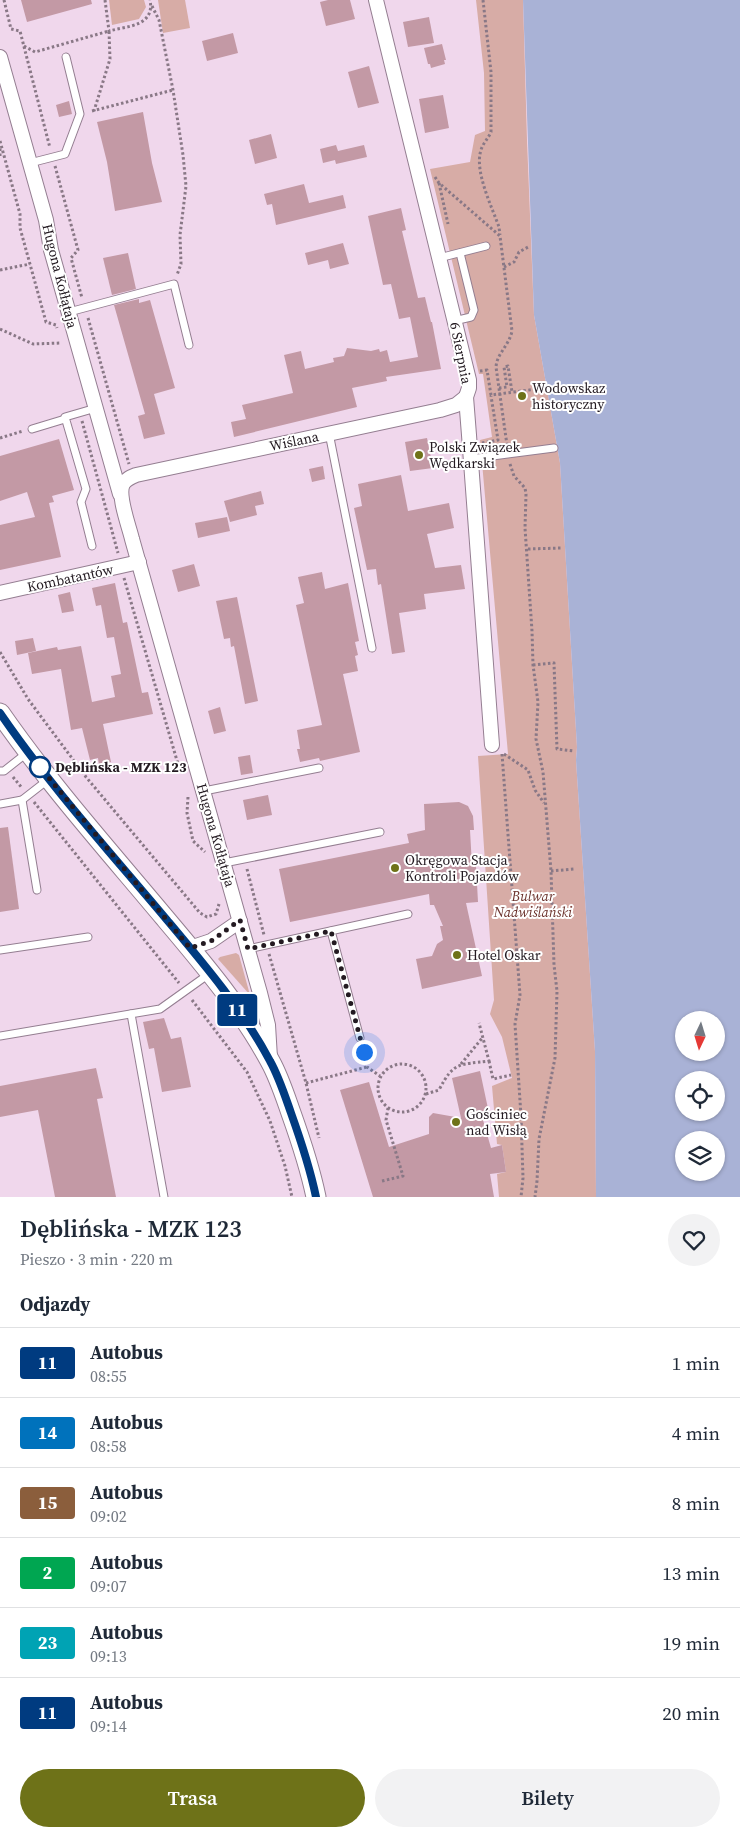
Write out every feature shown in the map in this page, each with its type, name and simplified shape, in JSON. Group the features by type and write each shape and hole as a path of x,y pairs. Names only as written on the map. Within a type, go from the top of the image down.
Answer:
{"main road":[{"path":"0,713 49,779 210,973 250,1029 270,1061 280,1084 305,1151 316,1197"}],"street":[{"name":"6 Sierpnia","path":"376,0 468,380 469,388 466,397 470,459 492,745"},
{"name":"Hugona Kołłątaja","path":"0,57 46,220 51,250 121,490 139,562 248,949 268,1025 270,1061"},
{"name":"Wiślana","path":"121,490 127,479 136,475 440,410 456,405 466,397"},
{"name":"Kombatantów","path":"0,593 139,562"},
{"path":"190,948 211,941 240,920"}],"lane":[{"path":"30,163 65,154 80,114 66,57"},
{"path":"439,258 486,246"},
{"path":"454,321 471,317 474,310 460,253"},
{"path":"69,312 174,284 190,345"},
{"path":"32,429 96,408"},
{"path":"65,419 86,489 81,502 92,546"},
{"path":"329,433 372,648"},
{"path":"470,459 554,448"},
{"path":"3,770 28,752"},
{"path":"204,792 319,768"},
{"path":"0,804 26,798 49,779"},
{"path":"26,798 37,890"},
{"path":"224,862 380,832"},
{"path":"248,949 408,914"},
{"path":"331,931 360,1038"},
{"path":"0,950 88,937"},
{"path":"0,1036 160,1009 210,973"},
{"path":"130,1014 164,1197"}],"path":[{"path":"4,0 11,29 20,31 78,250 71,258 129,466 135,467"},
{"path":"94,111 110,59 106,0"},
{"path":"150,0 160,20 173,90 186,186 180,235 181,264 174,284"},
{"path":"483,0 491,72 491,132 481,148 479,160 480,172 499,227 512,332 510,340 497,360 499,388 509,454 514,476 524,488 526,494 525,528 528,548 533,665 538,702 536,739 543,772 544,803 551,871 554,965 557,991 555,1058 539,1139 535,1197"},
{"path":"24,46 35,52 109,30 140,24 150,16 152,6"},
{"path":"80,114 173,90"},
{"path":"0,142 0,156"},
{"path":"0,142 20,214 20,228 46,322 56,326 63,352"},
{"path":"439,183 500,236"},
{"path":"504,267 514,262 519,252 530,246"},
{"path":"0,270 30,264"},
{"path":"0,329 33,344 61,343"},
{"path":"499,388 507,387 504,367 508,366 512,392"},
{"path":"479,444 498,440 488,372"},
{"path":"491,395 536,389"},
{"path":"80,412 118,556"},
{"path":"0,438 32,429"},
{"path":"528,548 561,548"},
{"path":"124,577 180,771"},
{"path":"0,652 28,699 86,777 200,914 207,917 216,914 219,906 218,900"},
{"path":"533,665 554,663 557,749 574,751"},
{"path":"492,745 528,770 535,790 544,803"},
{"path":"3,770 185,991 247,1072 270,1121 286,1166 292,1197"},
{"path":"186,790 193,841 205,853 207,861"},
{"path":"551,871 574,869"},
{"path":"479,1023 493,1079 511,1075"},
{"path":"515,1033 521,1116 523,1178 521,1197"},
{"path":"426,1094 439,1090 448,1072 460,1065 483,1037"},
{"path":"360,1038 367,1067 380,1076"},
{"path":"460,1065 489,1061"},
{"path":"399,1063 411,1065 421,1071 427,1082 426,1094 421,1104 411,1111 399,1113 388,1108 380,1099 377,1088 380,1076 388,1067 399,1063"},
{"path":"306,1083 367,1067"},
{"path":"382,1181 403,1176 386,1120 388,1108"}],"green space":[{"path":"109,0 144,0 146,7 139,19 112,25"},
{"path":"158,0 185,0 190,28 163,33"},
{"name":"Bulwar Nadwiślański","path":"476,0 523,0 534,315 560,463 577,747 576,760 595,1051 596,1197 499,1197 497,1174 506,1172 502,1145 497,1144 492,1086 512,1078 502,1037 490,1014 494,1000 478,756 508,754 480,440 492,437 483,374 479,374 430,169 470,162 475,135 485,131 484,73"},
{"path":"236,953 239,955 250,995 218,959"}],"water":[{"path":"523,0 740,0 740,1197 596,1197 595,1051 576,760 577,747 560,463 534,315"}],"building":[{"path":"21,0 91,0 92,4 27,22"},
{"path":"350,0 355,19 326,26 320,2"},
{"path":"429,17 434,43 408,47 403,22"},
{"path":"233,33 238,53 207,61 202,41"},
{"path":"442,44 446,60 444,60 445,64 431,68 430,64 428,64 424,48"},
{"path":"369,66 379,103 358,108 348,72"},
{"path":"443,95 449,128 425,133 419,99"},
{"path":"69,101 72,114 59,117 56,105"},
{"path":"143,112 152,163 162,202 115,211 107,162 97,122"},
{"path":"271,134 277,158 255,164 249,140"},
{"path":"336,145 338,151 364,145 367,157 336,164 335,160 323,163 320,149"},
{"path":"304,184 309,203 343,195 346,208 276,225 272,204 267,205 264,194"},
{"path":"401,208 406,230 402,231 418,298 425,297 441,369 386,377 387,381 352,388 357,407 234,437 231,422 246,419 242,405 293,393 284,355 301,351 305,369 334,362 333,358 344,356 347,348 371,351 379,349 380,352 387,350 390,362 418,357 410,317 399,319 391,284 383,285 368,216"},
{"path":"343,243 349,264 330,269 328,260 308,265 305,253"},
{"path":"128,253 136,289 112,295 103,258"},
{"path":"139,299 139,303 150,300 175,388 154,394 165,434 144,439 138,416 145,414 114,305"},
{"name":"Polski Związek Wędkarski","path":"427,438 433,468 410,471 405,442"},
{"path":"59,439 74,490 52,496 54,502 49,503 61,557 0,570 0,525 35,517 27,492 0,501 0,456"},
{"path":"323,466 325,479 312,482 309,469"},
{"path":"401,475 408,511 449,503 454,528 427,534 435,568 461,565 465,589 424,594 426,609 399,613 405,652 392,654 381,584 378,585 376,569 367,570 354,508 362,506 358,484"},
{"path":"261,491 264,504 255,506 257,515 230,522 224,501"},
{"path":"227,517 230,531 198,538 195,523"},
{"path":"194,564 200,586 178,592 172,570"},
{"path":"322,572 325,589 348,583 359,641 355,642 358,655 355,656 358,671 343,674 360,752 320,761 319,758 300,762 297,749 300,749 297,730 322,725 296,605 304,603 298,577"},
{"path":"115,583 123,623 127,622 142,693 148,692 153,714 103,724 111,762 99,765 98,758 90,760 82,728 71,730 61,669 32,674 28,653 57,647 58,650 81,646 92,702 115,697 111,676 121,674 114,637 107,638 101,605 96,606 92,588"},
{"path":"70,592 74,611 62,613 58,595"},
{"path":"237,597 258,701 245,704 234,646 231,647 230,638 224,639 216,601"},
{"path":"33,638 36,651 17,655 15,641"},
{"path":"220,707 226,731 214,734 208,711"},
{"path":"250,755 253,773 241,775 238,757"},
{"path":"268,795 272,815 247,820 243,800"},
{"path":"459,802 468,806 473,816 474,830 470,830 472,866 476,866 478,902 466,903 482,976 422,989 416,959 432,956 437,944 443,940 440,926 443,926 434,905 430,905 429,894 290,922 279,869 409,843 407,834 425,830 424,804"},
{"path":"8,827 19,909 0,912 0,828"},
{"path":"164,1018 171,1039 181,1037 191,1087 162,1092 154,1048 149,1049 143,1022"},
{"path":"96,1068 103,1098 97,1099 116,1197 55,1197 38,1110 0,1117 0,1086"},
{"path":"480,1071 490,1118 483,1120 491,1148 502,1145 506,1172 490,1174 494,1197 373,1197 340,1090 369,1082 389,1147 429,1134 429,1117 433,1113 461,1118 452,1078"}],"bus line":[{"name":"11","path":"0,713 20,742 63,796 190,948 250,1029 270,1061 280,1084 305,1151 316,1197"}],"place":[{"name":"Wodowskaz historyczny","path":"522,396"},
{"name":"Polski Związek Wędkarski","path":"419,455"},
{"name":"Dęblińska - MZK 123","path":"40,767"},
{"name":"Okręgowa Stacja Kontroli Pojazdów","path":"395,868"},
{"name":"Hotel Oskar","path":"457,955"},
{"name":"Gościniec nad Wisłą","path":"456,1122"}],"route":[{"path":"40,767 190,948 211,941 240,920 248,949 331,931 364,1052"}]}
